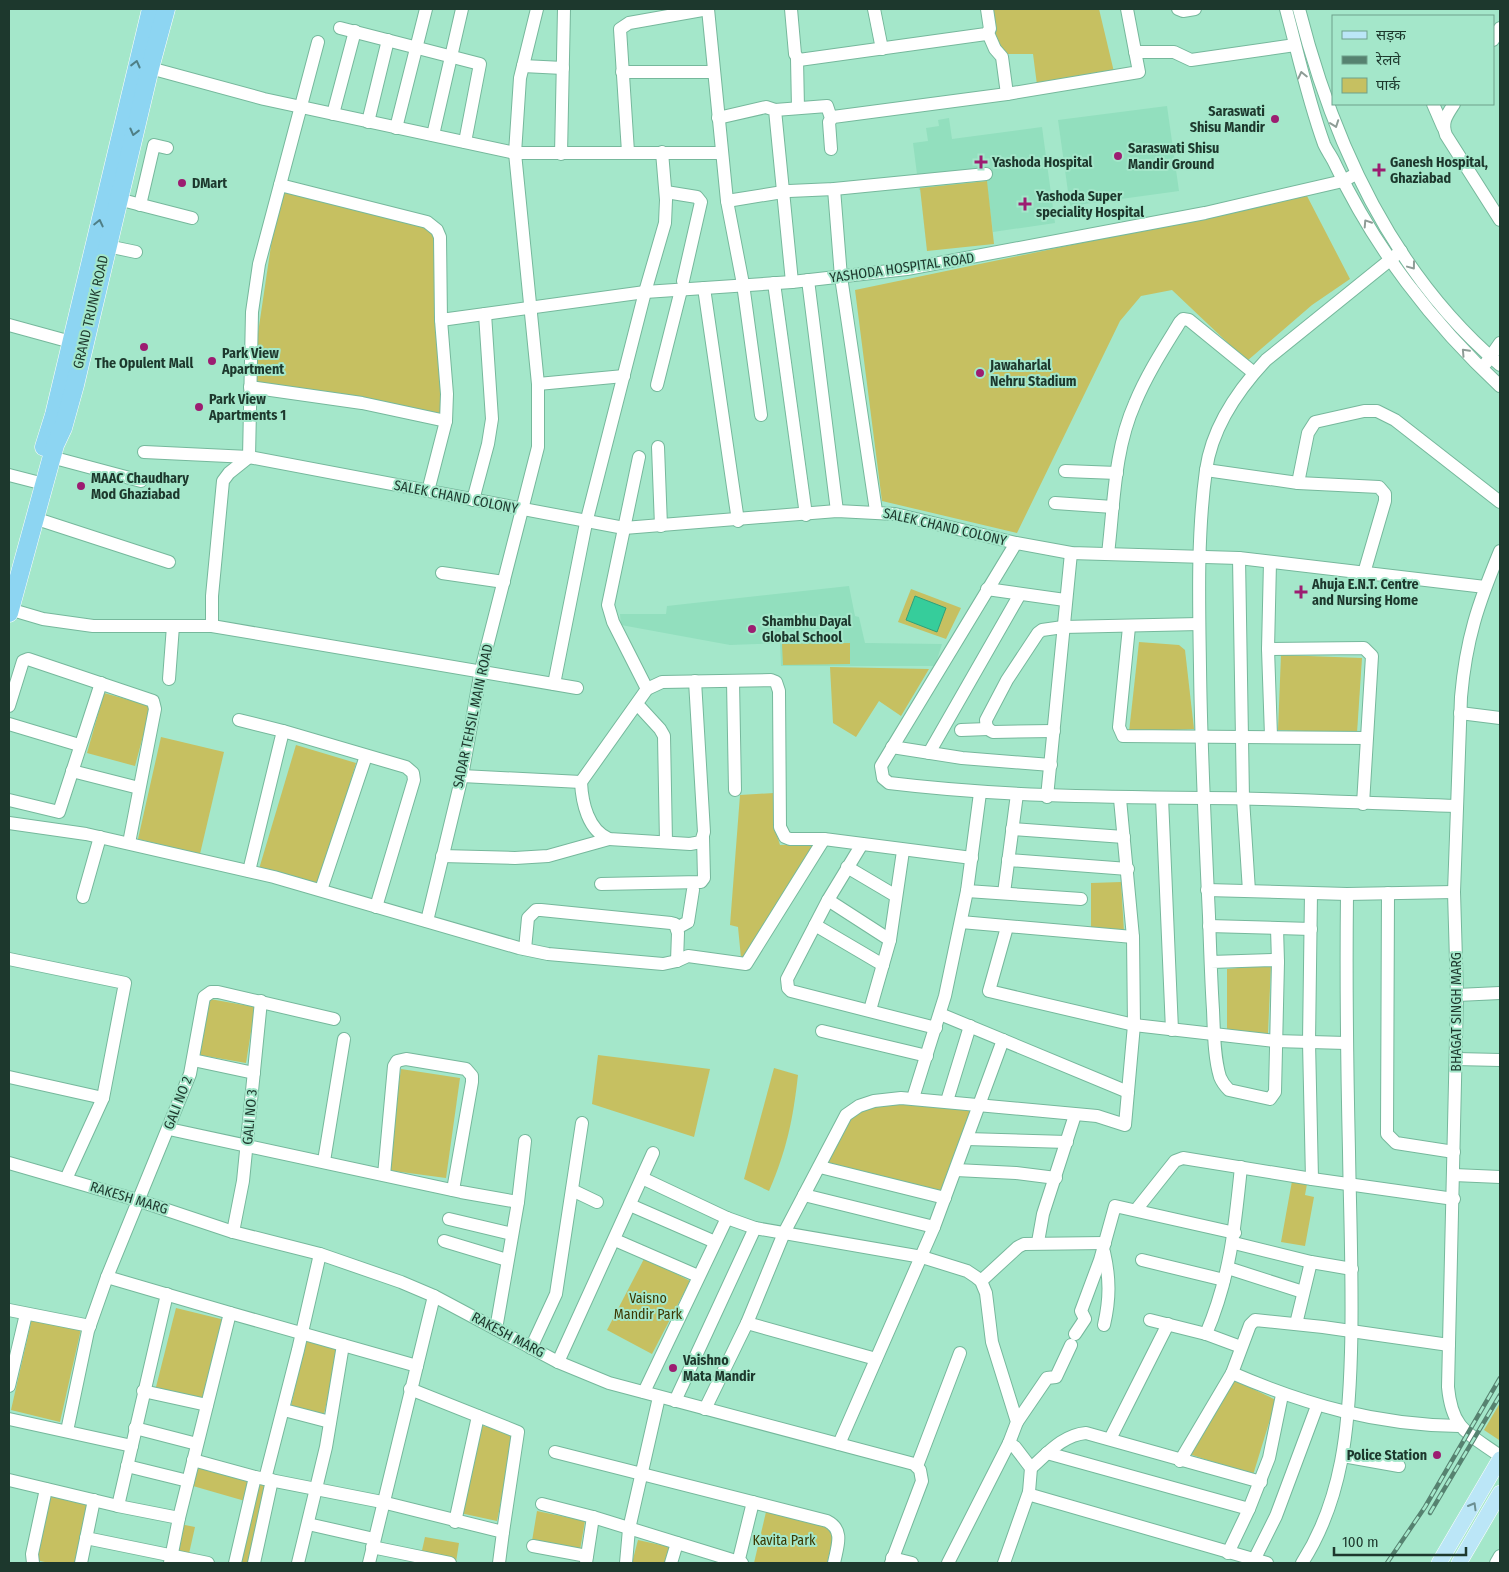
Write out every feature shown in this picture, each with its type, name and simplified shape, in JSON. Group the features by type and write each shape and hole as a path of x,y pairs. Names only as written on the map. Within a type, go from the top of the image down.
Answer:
{"highway":[{"name":"GRAND TRUNK ROAD","path":"9,575 39,483 52,457 63,428 76,346 151,9"},
{"name":"GRAND TRUNK ROAD","path":"9,610 34,518 39,483 54,415 107,246 166,9"}],"main road":[{"path":"1439,1563 1500,1458"},
{"path":"1459,1563 1500,1493"}],"street":[{"path":"396,128 426,9"},
{"path":"433,136 462,9"},
{"name":"SADAR TEHSIL MAIN ROAD","path":"427,921 462,776 481,670 538,447 538,384 532,307 515,153 523,66 537,9"},
{"path":"561,154 564,9"},
{"path":"628,152 620,29 626,24 650,14 708,9 727,201 743,284 761,415"},
{"path":"791,9 797,59 798,108"},
{"path":"874,9 882,49"},
{"path":"987,9 990,25 988,33 995,49 1002,57 1007,94"},
{"path":"831,118 1007,94 1139,72 1127,9"},
{"path":"1178,9 1182,11 1195,9"},
{"path":"1296,10 1296,45 1304,82 1325,146 1343,180 1449,334 1500,386"},
{"path":"1296,10 1323,89 1356,174 1396,255 1452,318 1496,361"},
{"path":"340,28 480,64 465,142"},
{"path":"333,114 355,31"},
{"path":"797,59 882,49 988,33"},
{"path":"368,122 388,40"},
{"path":"212,626 212,596 222,487 228,473 249,457 255,288 265,234 318,42"},
{"path":"1136,52 1174,52 1191,60 1296,45"},
{"path":"523,66 563,68"},
{"path":"150,68 264,99 515,153 722,153"},
{"path":"622,72 714,72"},
{"path":"1433,105 1450,142 1500,220"},
{"path":"1443,126 1444,120 1453,105"},
{"path":"718,118 766,107 776,110 827,106 831,118 831,149"},
{"path":"776,110 792,282"},
{"path":"140,204 154,145 167,148"},
{"path":"554,684 586,523 645,292 665,223 666,192 662,152"},
{"path":"727,201 789,191 834,189 986,174"},
{"name":"YASHODA HOSPITAL ROAD","path":"441,320 645,292 682,285 704,288 792,282 958,261 1205,213 1343,180 1356,174"},
{"path":"280,185 433,225 440,237 441,320 447,394 446,420 428,491"},
{"path":"834,189 841,277 876,511"},
{"path":"657,385 701,202 697,197 666,192"},
{"path":"118,199 192,218"},
{"path":"107,246 136,252"},
{"path":"1277,928 1279,972 1275,1041 1275,1092 1274,1096 1267,1100 1225,1086 1220,1077 1214,1035 1201,737 1199,624 1200,556 1206,470 1215,435 1225,413 1254,373 1266,360 1396,255"},
{"path":"808,280 837,511"},
{"path":"774,283 806,515"},
{"path":"704,288 738,521"},
{"path":"472,500 488,444 492,418 485,314"},
{"path":"1108,554 1117,473 1126,429 1134,404 1156,361 1183,319 1189,320 1254,373"},
{"path":"9,325 76,346"},
{"path":"1482,369 1496,361 1500,343"},
{"path":"538,384 624,376"},
{"path":"250,387 362,403 446,420"},
{"path":"1298,483 1308,433 1315,422 1364,411 1377,412 1395,420 1500,502"},
{"path":"658,447 660,526"},
{"name":"SALEK CHAND COLONY","path":"144,452 249,457 586,523 624,528 738,521 837,511 876,511 1016,544 1071,553 1239,558 1485,587"},
{"path":"52,457 142,481"},
{"path":"639,457 608,605 613,622 647,689"},
{"path":"1065,470 1117,473"},
{"path":"1206,470 1298,483 1379,487 1382,490 1385,501 1364,573"},
{"path":"9,475 39,483"},
{"path":"1055,503 1113,507"},
{"path":"34,518 169,562"},
{"path":"1016,544 881,766 883,778 889,783 980,793 1047,796 1204,798 1457,806"},
{"name":"BHAGAT SINGH MARG","path":"1459,1426 1450,1404 1449,1345 1450,1265 1454,1199 1457,996 1454,892 1460,713 1467,644 1474,615 1500,551"},
{"path":"1047,796 1071,553"},
{"path":"1239,558 1242,799 1249,891"},
{"path":"1270,562 1268,649 1271,736"},
{"path":"442,573 504,582"},
{"path":"987,589 1065,600"},
{"path":"929,753 1020,594"},
{"path":"9,610 43,619 93,626 212,626 379,656 481,670 577,688"},
{"path":"988,729 986,720 1007,680 1034,637 1042,630 1199,624"},
{"path":"169,679 173,626"},
{"path":"1129,627 1119,727 1123,736 1366,738"},
{"path":"1268,649 1364,648 1369,651 1373,660 1366,738 1363,804"},
{"path":"9,706 23,661 28,660 153,701 155,709 129,843"},
{"path":"703,837 696,844 609,839 601,836 589,818 583,803 581,782 647,689 662,682 771,680 778,686 780,826 785,837 790,840 824,840 972,858"},
{"path":"601,884 701,882 704,878 695,681"},
{"path":"732,681 735,790"},
{"path":"56,830 59,812 79,745 101,683"},
{"path":"637,704 664,736 666,842"},
{"path":"1460,713 1500,718"},
{"path":"239,720 406,767 414,774 414,780 376,907"},
{"path":"9,724 79,745"},
{"path":"961,730 988,729 993,732 1054,731"},
{"path":"249,871 283,731"},
{"path":"892,747 929,753 1051,765"},
{"path":"322,890 366,756"},
{"path":"72,770 140,788"},
{"path":"462,776 581,782"},
{"path":"913,1098 940,1014 961,922 972,858 980,793"},
{"path":"1004,893 1017,794"},
{"path":"705,1409 747,1323 784,1233 846,1115 851,1111 874,1101 913,1098 1097,1116 1125,1125 1134,1025 1133,937 1120,798"},
{"path":"1162,798 1172,1030"},
{"path":"9,800 59,812"},
{"path":"9,823 100,837 249,871 548,954 664,964 688,956 746,964 824,840"},
{"path":"1012,829 1124,837"},
{"path":"83,898 100,837"},
{"path":"442,856 515,858 548,856 609,839"},
{"path":"862,844 815,925 788,979 788,988 791,991 936,1028"},
{"path":"870,1010 890,940 903,851"},
{"path":"1008,860 1128,869"},
{"path":"847,867 896,896"},
{"path":"677,928 688,922 693,890"},
{"path":"967,890 1081,899"},
{"path":"1207,890 1347,894 1454,892"},
{"path":"1311,893 1309,1042 1312,1179"},
{"path":"1388,893 1387,1134 1396,1143 1454,1152"},
{"path":"1302,1563 1320,1531 1343,1456 1349,1415 1352,1269 1346,1043 1347,894"},
{"path":"828,900 890,940"},
{"path":"525,949 528,918 536,910 671,923 677,928"},
{"path":"961,922 1133,937"},
{"path":"815,925 883,965"},
{"path":"1209,926 1311,929"},
{"path":"1007,927 989,991 1134,1025 1275,1041 1346,1043"},
{"path":"677,928 677,961"},
{"path":"9,959 125,983 103,1098 66,1179"},
{"path":"1211,962 1272,960 1278,962"},
{"name":"GALI NO 2","path":"67,1431 89,1328 107,1277 169,1129 193,1060 202,1002 207,993 218,992 334,1019"},
{"path":"1457,996 1500,993"},
{"name":"GALI NO 3","path":"233,1232 247,1146 261,1001"},
{"path":"940,1014 1128,1092"},
{"path":"946,1102 970,1026"},
{"path":"822,1031 927,1056"},
{"path":"324,1161 344,1039"},
{"path":"839,1444 922,1257 1003,1040"},
{"path":"384,1174 394,1066 397,1061 406,1059 466,1070 472,1076 472,1082 453,1190"},
{"path":"1456,1059 1500,1060"},
{"path":"193,1060 254,1073"},
{"path":"9,1077 103,1098"},
{"path":"1038,1242 1043,1214 1075,1115"},
{"path":"531,1348 556,1294 582,1123"},
{"path":"169,1129 453,1190 518,1202"},
{"path":"967,1139 1067,1142"},
{"path":"496,1328 518,1202 525,1141"},
{"path":"558,1362 653,1153"},
{"path":"1136,1210 1175,1161 1183,1158 1454,1199"},
{"name":"RAKESH MARG","path":"9,1163 138,1200 233,1232 320,1254 434,1296 558,1362 608,1383 905,1460 917,1466"},
{"path":"820,1167 945,1198"},
{"path":"1206,1334 1226,1274 1234,1238 1242,1167"},
{"path":"956,1170 1016,1173 1056,1178"},
{"path":"1454,1175 1500,1176"},
{"path":"642,1178 727,1218 755,1228 922,1257 967,1271 981,1281 986,1293 992,1342 1017,1422"},
{"path":"572,1190 597,1202"},
{"path":"804,1196 934,1227"},
{"path":"630,1205 715,1242"},
{"path":"948,1563 1009,1443 1017,1422 1047,1378 1056,1377 1073,1340 1085,1320 1081,1311 1104,1246 1113,1208 1117,1206 1136,1210 1311,1262 1352,1269"},
{"path":"644,1392 727,1218"},
{"path":"449,1219 512,1234"},
{"path":"675,1401 755,1228"},
{"path":"614,1240 698,1276"},
{"path":"444,1241 507,1260"},
{"path":"981,1281 1018,1247 1038,1242 1104,1246"},
{"path":"1104,1246 1109,1277 1109,1302 1104,1325"},
{"path":"234,1563 264,1478 284,1410 320,1254"},
{"path":"1142,1260 1226,1274 1303,1292"},
{"path":"1296,1324 1311,1262"},
{"path":"107,1277 417,1366"},
{"path":"118,1506 167,1294"},
{"path":"369,1563 382,1502 434,1296"},
{"path":"9,1310 89,1328"},
{"path":"171,1559 179,1518 230,1313"},
{"path":"9,1386 26,1314"},
{"path":"1150,1320 1206,1334 1241,1347"},
{"path":"1180,1461 1232,1373 1250,1325 1255,1320 1449,1345"},
{"path":"747,1323 876,1359"},
{"path":"1110,1439 1168,1324"},
{"path":"298,1563 316,1490 343,1345"},
{"path":"912,1563 892,1561 922,1481 921,1473 917,1466 960,1352"},
{"path":"1232,1373 1282,1395 1349,1415 1433,1426 1459,1426 1500,1458"},
{"path":"410,1389 518,1432 498,1563"},
{"path":"144,1391 207,1406"},
{"path":"1228,1553 1261,1482 1269,1458 1282,1395"},
{"path":"626,1563 629,1529 659,1396"},
{"path":"1029,1492 1035,1497 1260,1562 1317,1406"},
{"path":"284,1410 330,1422"},
{"path":"455,1522 478,1416"},
{"path":"9,1419 132,1446"},
{"path":"136,1428 197,1444"},
{"path":"1031,1468 1064,1439 1076,1434 1086,1433 1180,1461 1261,1482"},
{"path":"1004,1563 1029,1492 1031,1468 1015,1447 1009,1443"},
{"path":"555,1452 831,1523 839,1535 834,1563"},
{"path":"1048,1453 1249,1509"},
{"path":"1343,1456 1399,1466"},
{"path":"193,1460 316,1490 382,1502 455,1522 503,1532"},
{"path":"127,1466 188,1481"},
{"path":"254,1563 264,1478"},
{"path":"9,1480 118,1506 179,1518"},
{"path":"33,1563 32,1554 46,1489"},
{"path":"81,1563 94,1500"},
{"path":"542,1504 593,1517 739,1563 753,1502"},
{"path":"533,1546 586,1560 593,1517"},
{"path":"308,1524 450,1563"},
{"path":"86,1538 171,1559 208,1563"},
{"path":"671,1563 677,1543"},
{"path":"1496,1563 1500,1556"}],"shaded area":[{"name":"Saraswati Shisu Mandir Ground","path":"1167,106 1179,191 1070,206 1058,120"},
{"name":"Yashoda Hospital","path":"949,118 952,139 1042,127 1055,223 993,232 986,181 919,190 913,143 928,141 926,128 939,126 938,120"},
{"name":"Shambhu Dayal Global School","path":"849,586 855,616 859,617 865,643 942,644 935,666 781,666 780,643 730,645 621,625 620,614 666,614 667,606"},
{"path":"915,596 946,608 937,632 906,620"}],"green space":[{"path":"990,9 1099,9 1114,72 1037,85 1033,54 1004,54 997,48"},
{"path":"987,181 994,244 927,251 920,188"},
{"path":"280,185 433,225 446,421 250,387"},
{"path":"1307,196 1350,279 1312,305 1247,361 1172,290 1141,296 1120,321 1017,533 882,501 855,290"},
{"path":"911,589 961,608 946,639 898,622"},
{"path":"1139,642 1179,645 1185,650 1194,729 1129,732"},
{"path":"850,643 850,664 783,665 782,644"},
{"path":"1281,655 1362,658 1357,733 1278,730"},
{"path":"830,667 929,669 901,716 879,701 856,737 833,723"},
{"path":"104,693 151,706 135,766 87,753"},
{"path":"161,737 224,752 200,854 138,839"},
{"path":"296,745 356,763 319,887 259,869"},
{"path":"774,793 774,826 780,845 818,844 745,960 741,958 738,927 730,925 740,795"},
{"path":"1121,882 1124,932 1091,929 1091,883"},
{"path":"1271,965 1268,1033 1227,1033 1227,969"},
{"path":"210,999 255,1007 246,1063 200,1055"},
{"path":"598,1055 710,1069 694,1137 592,1104"},
{"path":"774,1068 798,1075 788,1134 769,1191 744,1179"},
{"path":"401,1069 460,1078 446,1178 386,1170"},
{"path":"913,1101 975,1109 939,1197 822,1173 851,1116 868,1107"},
{"path":"1292,1181 1307,1184 1305,1195 1314,1197 1305,1246 1281,1242"},
{"name":"Vaisno Mandir Park","path":"645,1257 690,1281 652,1354 607,1330"},
{"path":"176,1308 225,1320 205,1400 156,1387"},
{"path":"32,1318 81,1329 60,1422 11,1410"},
{"path":"306,1339 339,1347 324,1414 291,1406"},
{"path":"1234,1380 1276,1400 1253,1475 1189,1454"},
{"path":"1500,1403 1500,1438 1499,1440 1484,1430"},
{"path":"478,1425 515,1432 497,1521 460,1513"},
{"path":"199,1466 251,1481 245,1501 193,1486"},
{"path":"256,1480 270,1484 252,1563 237,1563"},
{"path":"48,1495 89,1504 77,1563 50,1563 35,1560"},
{"path":"537,1511 585,1521 580,1550 532,1541"},
{"name":"Kavita Park","path":"766,1512 835,1529 827,1563 754,1563"},
{"path":"180,1524 195,1527 188,1558 174,1555"},
{"path":"425,1537 459,1543 456,1562 421,1555"},
{"path":"638,1540 670,1547 666,1563 632,1563"}],"railway":[{"path":"1387,1563 1425,1507 1500,1378"},
{"path":"1430,1513 1500,1395"}],"place":[{"name":"Saraswati Shisu Mandir","path":"1275,119"},
{"name":"Saraswati Shisu Mandir Ground","path":"1118,156"},
{"name":"Yashoda Hospital","path":"981,162"},
{"name":"Ganesh Hospital, Ghaziabad","path":"1379,170"},
{"name":"DMart","path":"182,183"},
{"name":"Yashoda Super speciality Hospital","path":"1025,204"},
{"name":"The Opulent Mall","path":"144,347"},
{"name":"Park View Apartment","path":"212,361"},
{"name":"Jawaharlal Nehru Stadium","path":"980,373"},
{"name":"Park View Apartments 1","path":"199,407"},
{"name":"MAAC Chaudhary Mod Ghaziabad","path":"81,486"},
{"name":"Ahuja E.N.T. Centre and Nursing Home","path":"1301,592"},
{"name":"Shambhu Dayal Global School","path":"752,629"},
{"name":"Vaishno Mata Mandir","path":"673,1368"},
{"name":"Police Station","path":"1437,1455"}]}
